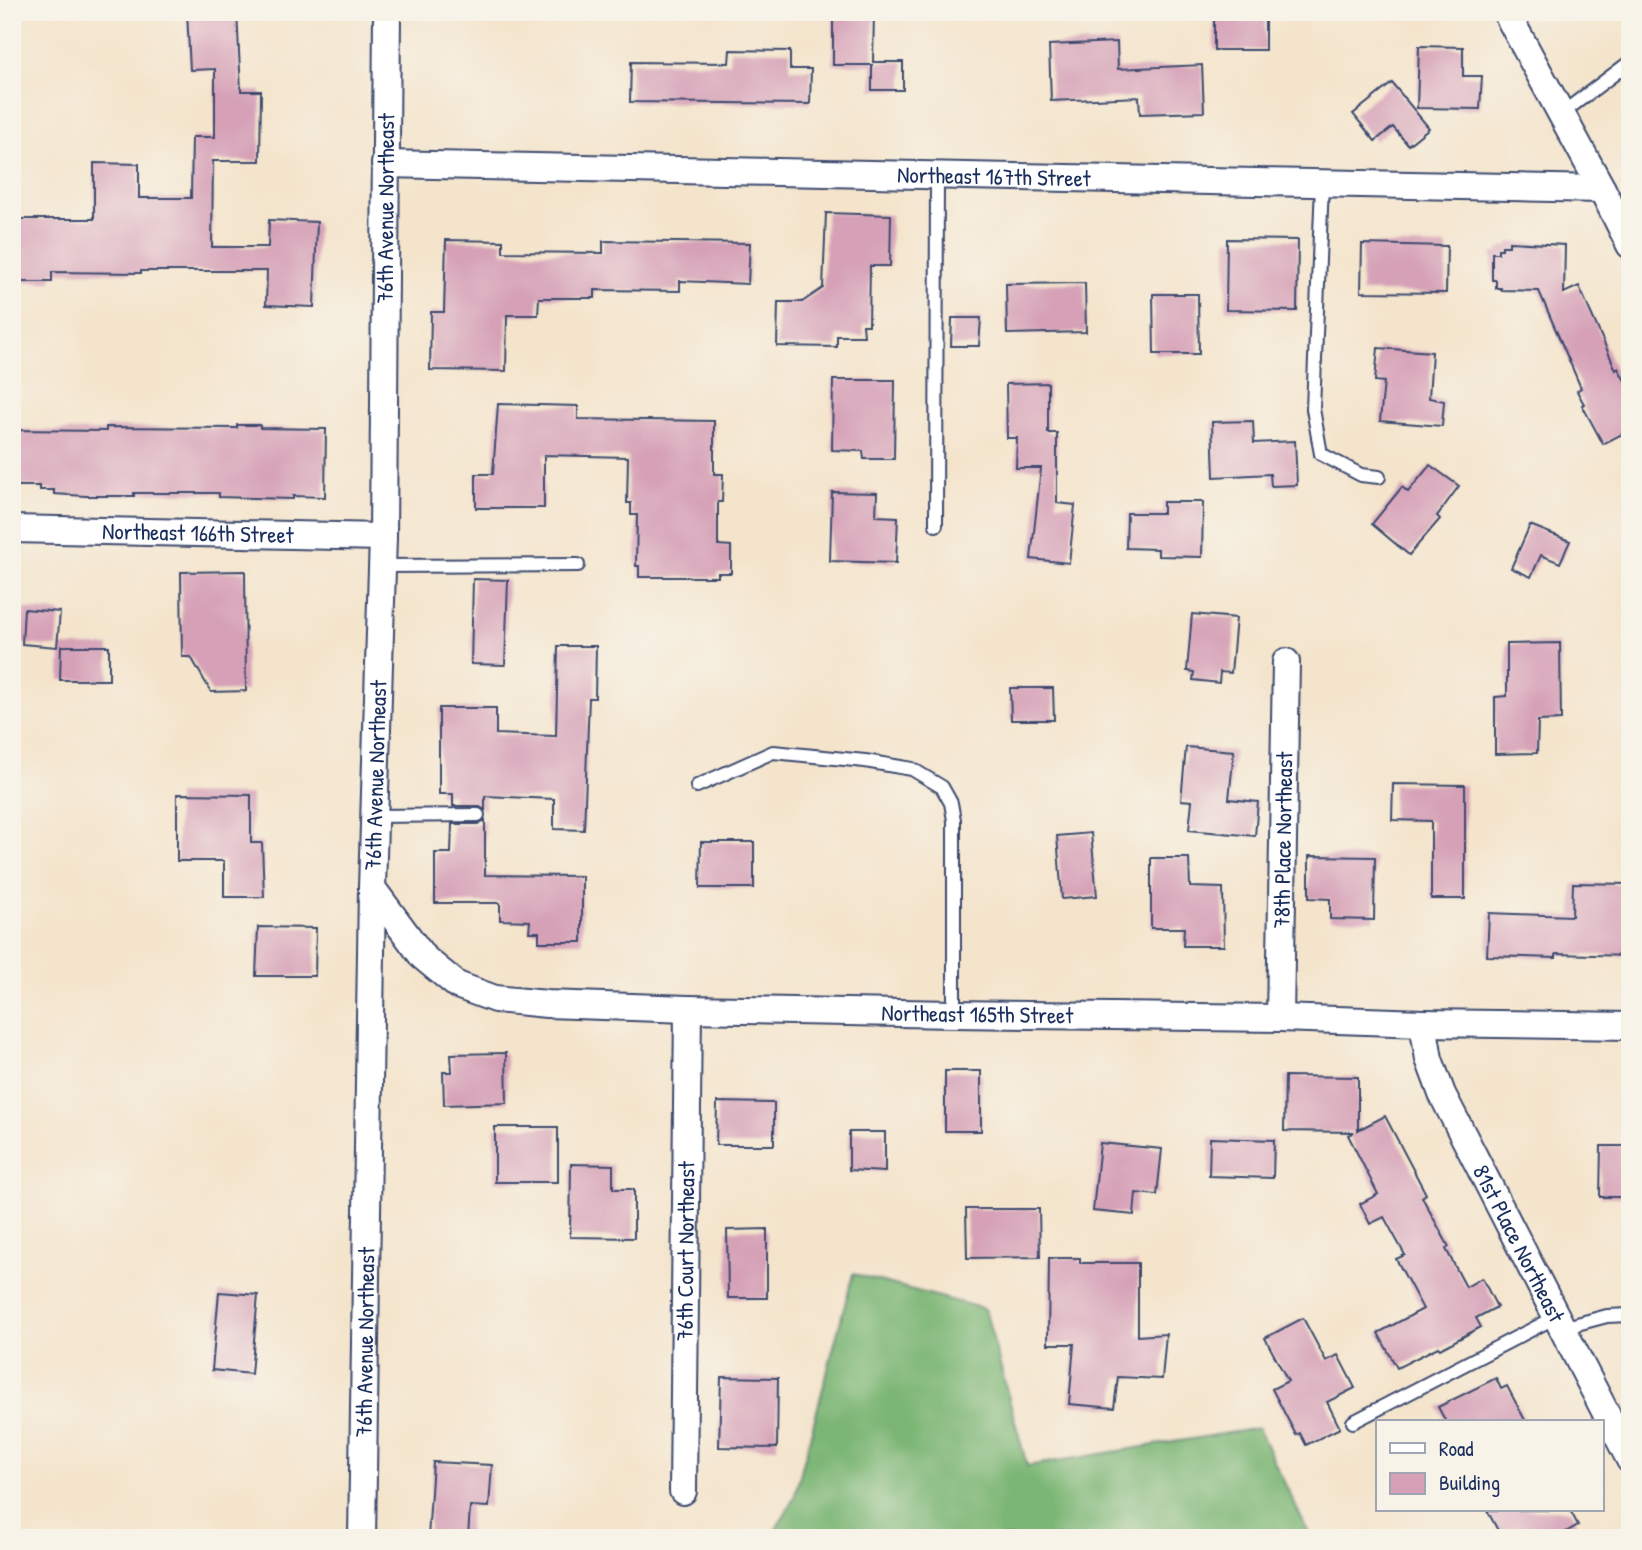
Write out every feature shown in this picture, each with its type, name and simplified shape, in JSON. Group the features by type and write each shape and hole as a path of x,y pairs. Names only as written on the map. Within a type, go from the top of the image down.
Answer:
{"street":[{"name":"76th Avenue Northeast","path":"362,1538 372,888 383,537 387,12"},
{"path":"1506,12 1630,245"},
{"name":"Northeast 167th Street","path":"385,164 1602,189"},
{"name":"Northeast 166th Street","path":"12,530 383,537"},
{"name":"78th Place Northeast","path":"1280,1018 1286,662"},
{"name":"Northeast 165th Street","path":"372,888 423,957 457,985 495,999 547,1004 688,1009 1630,1026"},
{"name":"76th Court Northeast","path":"683,1492 688,1009"},
{"name":"81st Place Northeast","path":"1423,1023 1429,1059 1442,1094 1630,1460"}],"lane":[{"path":"1561,114 1630,62"},
{"path":"936,524 937,176"},
{"path":"1322,184 1313,409 1321,454 1361,475 1379,477"},
{"path":"382,566 578,565"},
{"path":"697,786 773,752 865,761 912,769 942,787 951,803 954,820 954,1014"},
{"path":"374,816 478,815"},
{"path":"1353,1422 1559,1322 1630,1315"}],"green space":[{"path":"853,1274 985,1309 1027,1466 1258,1428 1311,1538 771,1538 794,1498"}],"building":[{"path":"187,12 237,12 241,91 261,91 260,161 213,161 212,247 268,247 269,220 317,222 314,307 266,305 267,271 52,272 52,282 12,282 12,219 94,219 94,163 139,164 139,198 191,198 192,137 215,137 215,69 190,70"},
{"path":"833,12 874,12 873,62 903,62 903,90 872,90 872,65 833,65"},
{"path":"1214,12 1265,12 1265,50 1214,50"},
{"path":"1117,42 1118,69 1202,65 1204,112 1140,114 1139,97 1051,101 1049,45"},
{"path":"1419,46 1463,47 1463,76 1482,76 1480,109 1417,108"},
{"path":"730,50 790,51 790,69 811,69 810,104 630,102 631,62 729,63"},
{"path":"1392,83 1429,128 1408,145 1393,127 1375,141 1353,114"},
{"path":"826,213 891,215 890,266 870,266 869,325 863,325 864,336 837,336 837,347 777,346 778,302 802,302 823,288"},
{"path":"1227,239 1298,240 1297,311 1226,310"},
{"path":"446,240 503,241 503,252 603,253 603,241 750,243 748,284 680,281 680,291 595,290 595,298 539,298 538,315 507,315 506,371 430,370 431,312 444,312"},
{"path":"1509,242 1565,245 1564,293 1579,286 1616,370 1618,368 1630,390 1630,430 1603,444 1582,405 1584,404 1577,391 1581,388 1539,291 1496,288 1496,280 1492,280 1492,253 1498,253 1502,246 1509,246"},
{"path":"1362,244 1447,246 1446,293 1361,292"},
{"path":"1085,283 1086,332 1007,334 1006,284"},
{"path":"1153,294 1198,294 1199,354 1154,354"},
{"path":"952,318 981,318 979,346 951,346"},
{"path":"1378,348 1432,352 1429,398 1444,401 1442,426 1380,421 1384,382 1375,381"},
{"path":"833,380 895,380 894,459 864,459 863,451 832,450"},
{"path":"1048,383 1048,433 1057,433 1057,503 1075,505 1069,563 1031,559 1041,468 1016,468 1017,438 1007,438 1006,384"},
{"path":"498,404 578,406 578,419 714,421 714,474 723,474 722,502 718,502 718,545 731,546 731,573 718,573 718,577 639,577 639,566 636,566 637,515 631,515 631,503 627,503 628,457 544,455 544,508 476,508 476,474 493,474"},
{"path":"1253,421 1254,443 1295,441 1297,485 1271,486 1270,474 1214,477 1212,422"},
{"path":"237,425 326,429 325,497 219,497 219,493 86,496 54,494 54,490 40,490 40,486 12,486 12,430 106,431 106,427 237,428"},
{"path":"1430,465 1459,486 1437,516 1440,519 1409,555 1372,524 1402,487 1408,492"},
{"path":"832,492 877,493 876,516 898,517 896,563 830,561"},
{"path":"1163,502 1203,502 1202,557 1158,556 1158,549 1126,548 1127,513 1163,513"},
{"path":"1530,525 1570,541 1560,563 1541,555 1531,577 1511,568"},
{"path":"245,571 246,691 211,692 191,657 182,657 181,572"},
{"path":"473,579 508,580 505,665 471,664"},
{"path":"24,609 60,612 57,647 22,644"},
{"path":"1192,614 1236,618 1231,673 1220,672 1219,683 1193,680 1194,672 1187,671"},
{"path":"1560,643 1561,720 1538,721 1537,753 1495,754 1495,697 1507,696 1507,644"},
{"path":"61,646 109,646 109,680 60,680"},
{"path":"558,646 596,646 595,698 589,698 584,830 554,829 554,799 485,796 485,810 478,806 453,806 453,794 439,794 439,708 496,708 496,734 556,736"},
{"path":"1010,688 1053,688 1054,720 1011,720"},
{"path":"1186,747 1234,751 1229,799 1258,802 1255,836 1189,830 1192,801 1181,800"},
{"path":"1393,784 1465,785 1465,899 1431,899 1431,821 1392,820"},
{"path":"177,794 251,795 251,843 262,843 264,897 224,897 224,861 177,861"},
{"path":"485,820 485,875 582,876 582,942 539,942 539,932 529,932 530,921 500,920 500,903 435,903 435,853 451,853 452,824 478,824"},
{"path":"1091,833 1097,896 1062,899 1057,836"},
{"path":"701,842 754,842 754,888 700,888"},
{"path":"1309,856 1375,857 1374,920 1330,919 1330,899 1309,898"},
{"path":"1151,858 1189,858 1190,887 1223,888 1224,946 1183,946 1184,928 1151,928"},
{"path":"1573,883 1630,884 1630,956 1487,956 1489,913 1572,916"},
{"path":"258,927 316,928 315,976 256,976"},
{"path":"506,1053 507,1103 444,1105 443,1072 452,1072 451,1054"},
{"path":"945,1071 981,1071 981,1131 945,1131"},
{"path":"1285,1076 1358,1077 1358,1130 1385,1116 1426,1194 1422,1197 1449,1247 1446,1249 1466,1287 1482,1278 1497,1307 1476,1318 1481,1327 1397,1368 1378,1333 1423,1309 1396,1259 1405,1255 1384,1217 1370,1224 1360,1204 1378,1194 1348,1135 1354,1132 1284,1131"},
{"path":"717,1102 774,1103 774,1145 716,1145"},
{"path":"495,1127 558,1127 558,1182 495,1182"},
{"path":"849,1132 885,1132 885,1172 849,1170"},
{"path":"1210,1138 1274,1140 1273,1178 1209,1176"},
{"path":"1100,1143 1162,1149 1157,1195 1136,1193 1134,1215 1093,1211"},
{"path":"1601,1146 1630,1146 1630,1197 1600,1197"},
{"path":"571,1164 613,1165 613,1189 634,1189 634,1238 570,1237"},
{"path":"966,1209 1039,1209 1040,1257 967,1258"},
{"path":"767,1229 767,1298 728,1298 727,1230"},
{"path":"1049,1258 1080,1258 1080,1263 1138,1263 1138,1336 1166,1334 1162,1379 1118,1377 1114,1408 1069,1404 1074,1344 1048,1344"},
{"path":"219,1292 258,1295 251,1374 212,1370"},
{"path":"1303,1318 1326,1361 1338,1355 1355,1388 1327,1402 1340,1428 1306,1445 1300,1433 1296,1435 1272,1389 1288,1381 1265,1338"},
{"path":"721,1377 778,1378 777,1448 719,1447"},
{"path":"1496,1378 1501,1389 1507,1386 1525,1420 1445,1420 1438,1407"},
{"path":"433,1462 492,1465 489,1507 470,1506 468,1538 428,1538"},
{"path":"1488,1512 1571,1512 1578,1525 1555,1538 1502,1538"}]}
